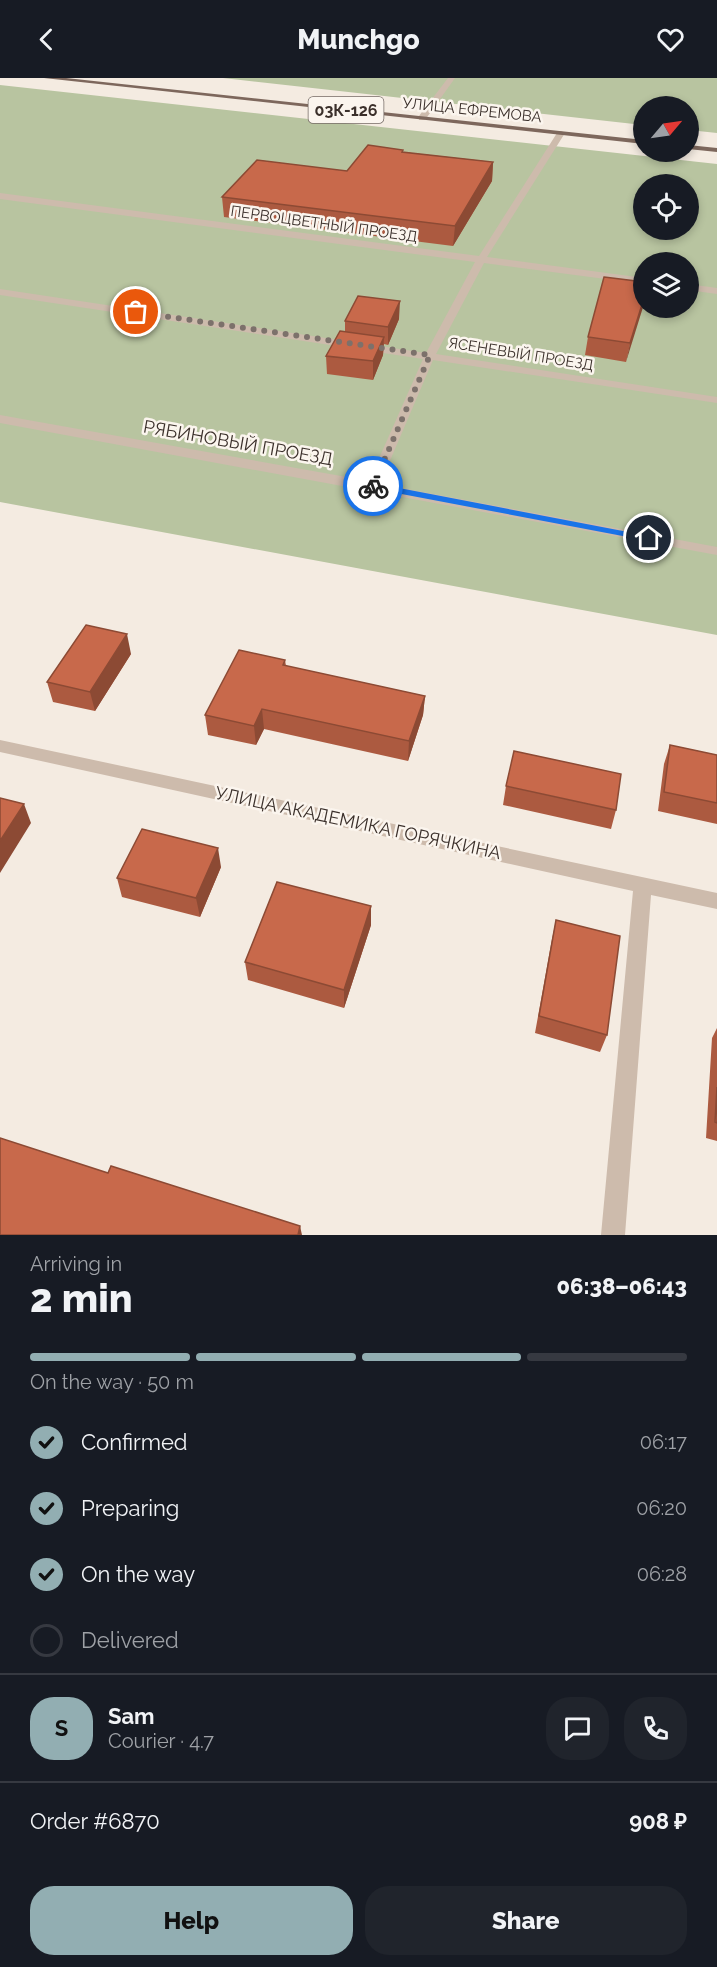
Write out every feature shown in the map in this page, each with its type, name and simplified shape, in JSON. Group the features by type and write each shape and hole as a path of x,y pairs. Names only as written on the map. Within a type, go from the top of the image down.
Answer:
{"main road":[{"name":"УЛИЦА ЕФРЕМОВА","path":"47,78 633,141"},
{"path":"699,148 717,150"}],"lane":[{"path":"422,118 452,78"},
{"path":"373,486 430,355 481,260 561,133"},
{"name":"ПЕРВОЦВЕТНЫЙ ПРОЕЗД","path":"0,196 633,280"},
{"path":"699,289 717,291"},
{"name":"ЯСЕНЕВЫЙ ПРОЕЗД","path":"0,292 717,400"},
{"name":"РЯБИНОВЫЙ ПРОЕЗД","path":"0,419 717,551"},
{"name":"УЛИЦА АКАДЕМИКА ГОРЯЧКИНА","path":"0,746 717,901"},
{"path":"613,1235 643,885"}],"green space":[{"path":"223,78 717,78 717,133 699,131 699,96 633,96 633,124"},
{"path":"0,85 633,155 633,162 717,164 717,635 0,502"}],"building":[{"path":"368,145 403,150 402,152 493,162 455,226 222,197 257,160 347,171"},
{"path":"604,277 633,281 633,318 638,318 630,343 588,337"},
{"path":"358,296 400,301 388,327 345,321"},
{"path":"340,331 384,337 373,361 326,356"},
{"path":"86,625 127,634 90,692 47,682"},
{"path":"239,650 285,660 283,665 425,696 409,741 262,709 254,726 205,715"},
{"path":"670,745 717,755 717,803 664,792"},
{"path":"514,751 621,774 616,810 506,786"},
{"path":"0,798 24,804 0,841"},
{"path":"142,829 218,848 196,898 117,878"},
{"path":"277,882 371,906 344,990 245,962"},
{"path":"556,920 620,936 607,1035 539,1016"},
{"path":"717,1087 717,1123 715,1122"},
{"path":"0,1138 108,1173 111,1166 300,1226 298,1235 0,1235"}],"way so far":[{"path":"136,312 430,355 373,486"}],"route":[{"path":"373,486 649,538"}]}
